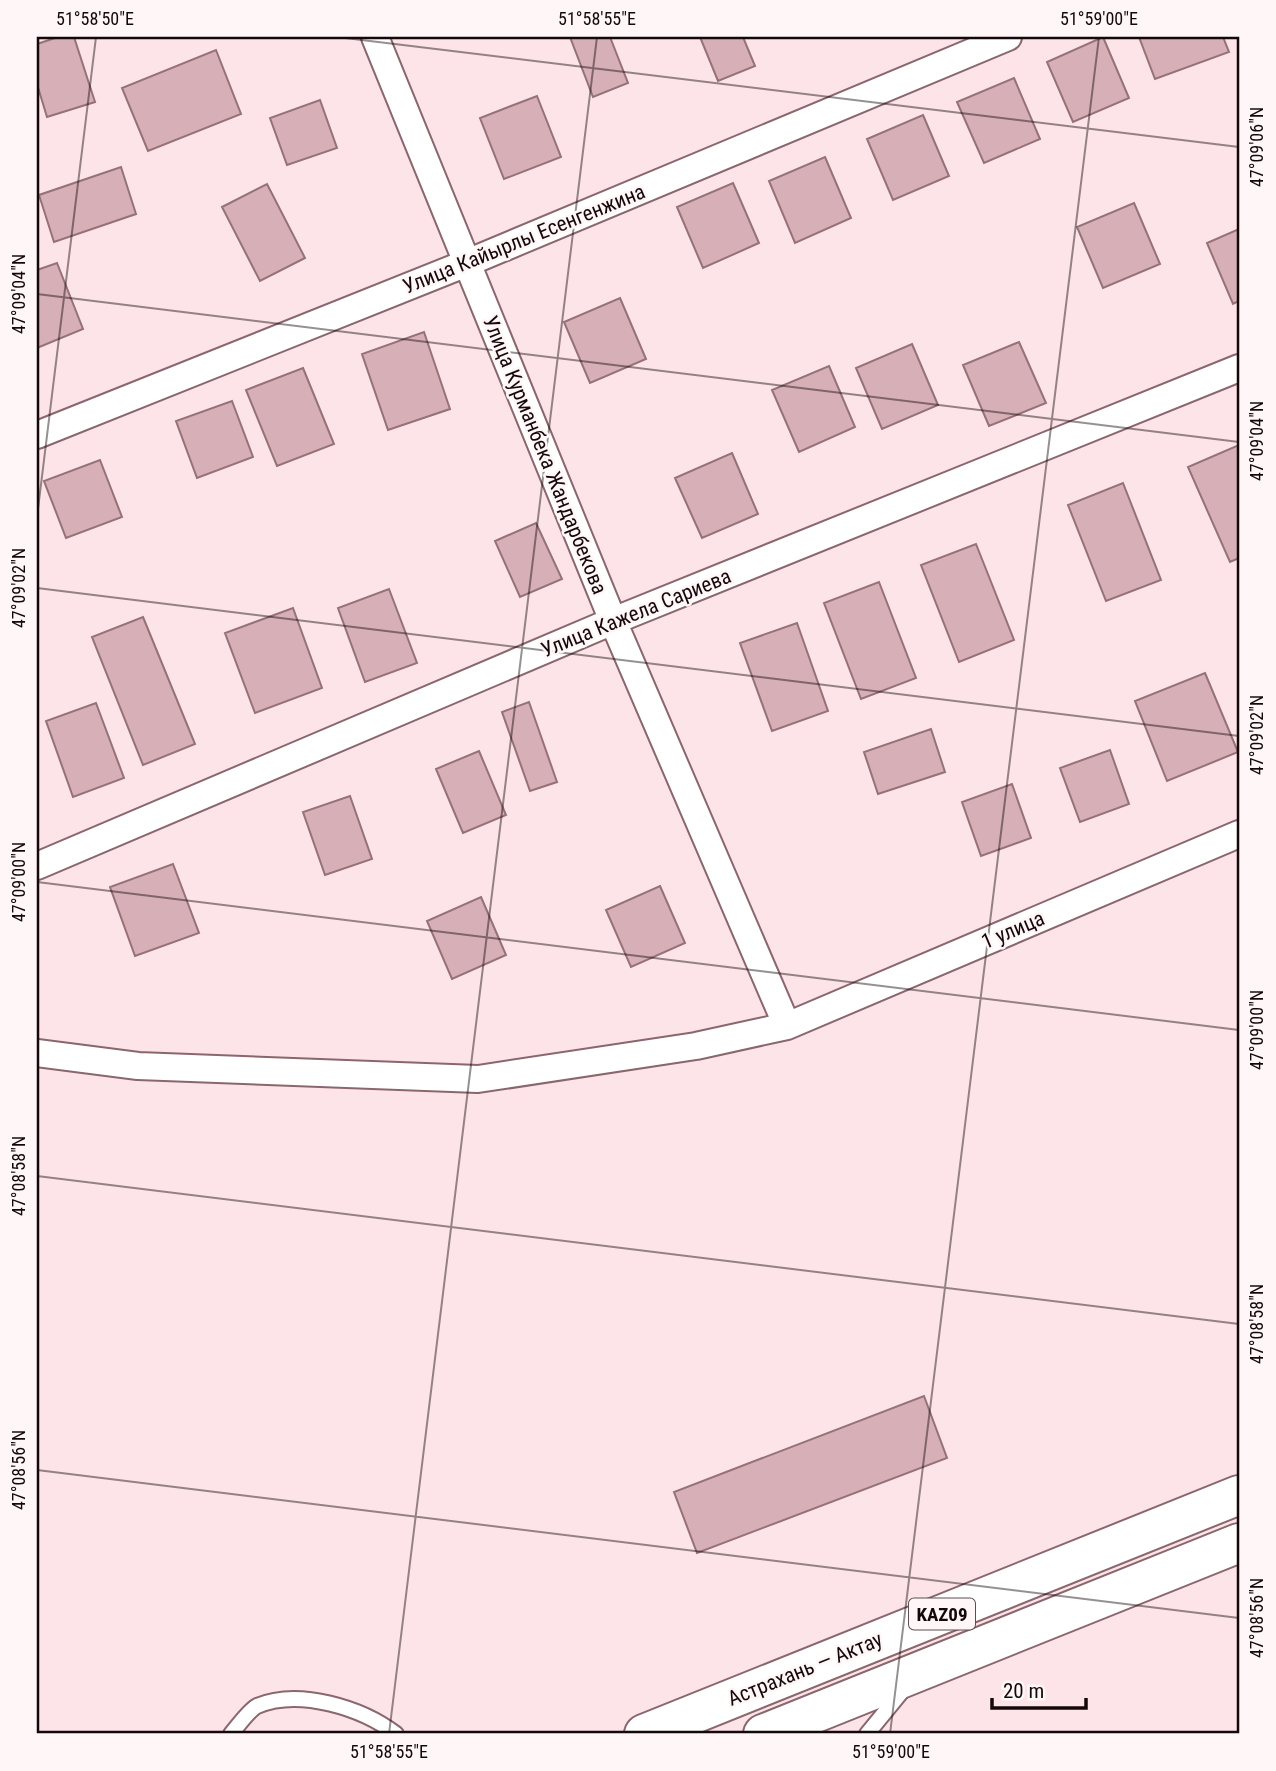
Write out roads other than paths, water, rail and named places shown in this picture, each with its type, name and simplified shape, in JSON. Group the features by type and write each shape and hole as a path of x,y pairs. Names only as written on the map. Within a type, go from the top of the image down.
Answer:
{"highway":[{"name":"Астрахань — Актау","path":"644,1734 1239,1495"},
{"name":"KAZ09","path":"762,1734 1239,1543"}],"street":[{"name":"Улица Курманбека Жандарбекова","path":"375,37 613,621 787,1026"},
{"name":"Улица Кайырлы Есенгенжина","path":"37,435 467,263 1008,37"},
{"name":"Улица Кажела Сариева","path":"37,866 613,621 1239,368"},
{"name":"1 улица","path":"37,1053 138,1066 478,1079 696,1046 787,1026 1239,834"}],"lane":[{"path":"867,1734 917,1672"},
{"path":"231,1734 256,1707 302,1699 360,1712 396,1734"}]}
